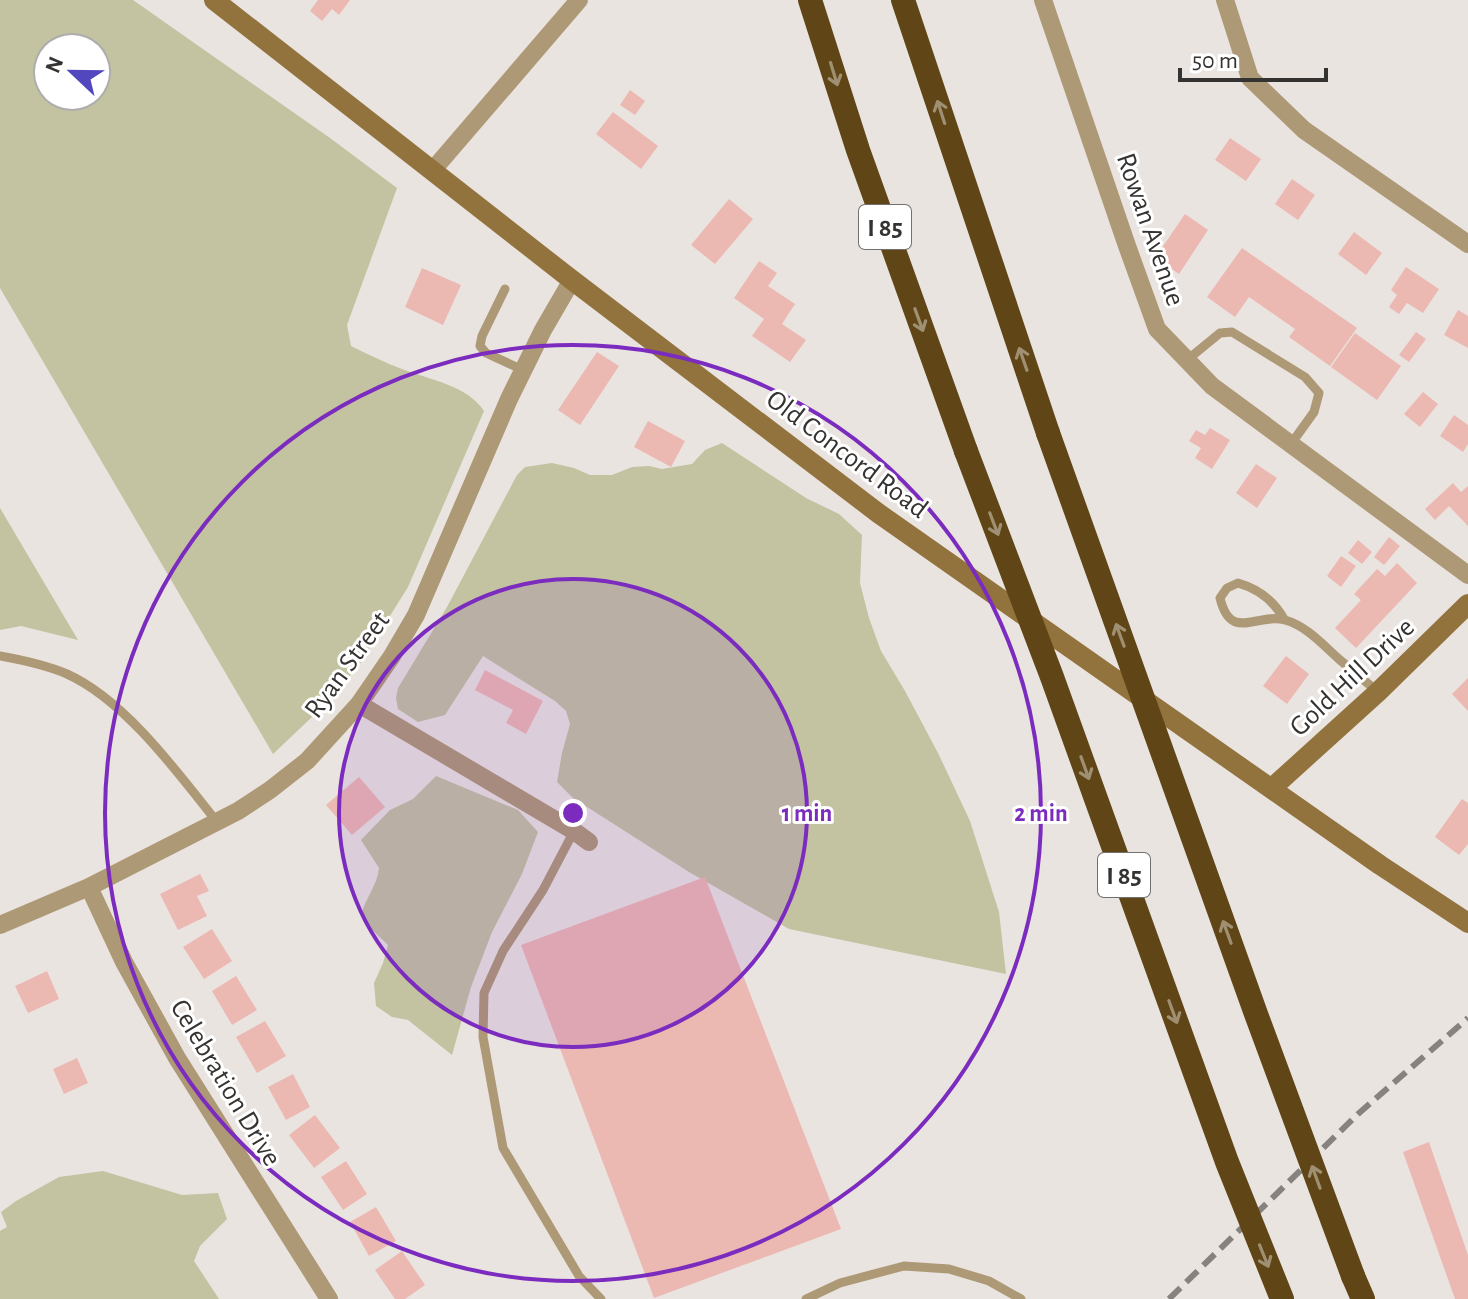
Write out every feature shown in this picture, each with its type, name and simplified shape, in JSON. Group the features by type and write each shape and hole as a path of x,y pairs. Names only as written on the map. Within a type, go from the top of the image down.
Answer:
{"highway":[{"name":"I 85","path":"810,0 858,150 966,451 1052,677 1227,1162 1282,1299"},
{"path":"903,0 1048,433 1256,1014 1363,1299"}],"main road":[{"name":"Old Concord Road","path":"214,0 572,280 878,513 1380,865 1468,923"},
{"name":"Gold Hill Drive","path":"1272,788 1378,692 1468,604"}],"street":[{"path":"432,171 579,0"},
{"name":"Rowan Avenue","path":"1043,0 1157,329 1212,386 1468,575"},
{"path":"1225,0 1250,78 1304,130 1468,244"},
{"name":"Ryan Street","path":"0,925 89,887 238,811 307,761 359,704 416,615 509,399 572,280"},
{"path":"359,704 441,750 582,837"},
{"name":"Celebration Drive","path":"89,887 124,962 177,1058 329,1299"}],"lane":[{"path":"505,289 480,346 486,353 523,370"},
{"path":"1187,360 1220,333 1232,332 1305,377 1319,393 1314,412 1291,444"},
{"path":"1284,619 1247,624 1233,621 1224,612 1220,598 1227,588 1238,583 1266,596 1284,619 1312,634 1378,692"},
{"path":"0,656 67,674 95,691 146,736 217,822"},
{"path":"582,837 503,951 484,993 483,1037 503,1148 579,1276 601,1299"},
{"path":"806,1299 840,1283 904,1266 949,1269 989,1281 1021,1299"}],"green space":[{"path":"0,0 133,0 397,188 347,325 351,346 396,367 458,389 484,411 408,587 358,667 273,754 0,288"},
{"path":"722,443 806,498 839,514 862,535 860,583 869,618 881,651 938,753 970,821 999,912 1006,974 789,929 689,872 573,798 557,782 570,724 566,711 483,656 445,715 418,722 398,709 398,688 447,607 517,475 525,467 552,463 590,475 612,475 632,467 662,469 692,464 705,450"},
{"path":"0,508 78,640 21,626 0,630"},
{"path":"436,776 518,810 538,832 522,874 492,932 471,987 452,1055 408,1020 392,1017 376,1006 374,983 388,945 361,915 379,868 361,840 390,810 413,799"},
{"path":"103,1171 182,1195 218,1193 227,1219 200,1246 194,1261 219,1299 0,1299 0,1231 7,1227 1,1212 59,1177"}],"building":[{"path":"318,0 350,0 339,15 332,9 322,21 310,11"},
{"path":"630,90 645,101 635,115 620,105"},
{"path":"613,112 658,146 641,169 596,134"},
{"path":"1230,138 1261,159 1246,181 1215,160"},
{"path":"1292,179 1315,195 1298,220 1275,204"},
{"path":"729,199 753,219 715,264 691,245"},
{"path":"1185,214 1208,230 1179,274 1155,258"},
{"path":"1354,232 1382,253 1366,275 1338,254"},
{"path":"1242,248 1357,328 1330,366 1289,337 1295,329 1249,297 1235,317 1207,297"},
{"path":"759,261 777,273 768,286 795,304 782,324 806,340 790,362 752,336 764,319 734,298"},
{"path":"1406,267 1439,289 1423,313 1407,303 1399,314 1389,307 1397,295 1391,290"},
{"path":"422,268 461,285 443,325 405,307"},
{"path":"1458,310 1468,316 1468,348 1444,335"},
{"path":"1416,332 1426,339 1409,362 1399,355"},
{"path":"1355,333 1401,366 1377,400 1331,367"},
{"path":"597,352 619,366 580,425 558,410"},
{"path":"1423,392 1438,404 1420,427 1404,414"},
{"path":"1454,415 1468,425 1468,444 1463,452 1440,436"},
{"path":"648,421 685,441 671,467 634,447"},
{"path":"1210,428 1230,440 1212,469 1195,458 1201,448 1189,441 1196,430 1205,435"},
{"path":"1256,464 1277,478 1257,508 1236,493"},
{"path":"1453,483 1461,492 1468,486 1468,526 1449,506 1435,520 1425,509"},
{"path":"1389,537 1400,546 1384,565 1374,557"},
{"path":"1358,540 1372,552 1362,564 1348,553"},
{"path":"1341,556 1356,566 1341,587 1327,576"},
{"path":"1397,563 1417,583 1356,648 1335,628 1361,600 1354,594 1377,569 1385,576"},
{"path":"1286,656 1309,674 1287,704 1263,686"},
{"path":"485,670 543,701 526,734 506,723 513,710 475,690"},
{"path":"1468,678 1468,711 1452,694"},
{"path":"359,777 385,807 352,835 326,805"},
{"path":"1462,799 1468,803 1468,844 1459,855 1435,837"},
{"path":"200,874 209,891 197,896 207,916 178,930 160,894"},
{"path":"705,877 841,1229 654,1298 521,945"},
{"path":"212,929 232,961 204,979 183,947"},
{"path":"47,971 59,999 28,1013 15,986"},
{"path":"236,976 257,1010 232,1025 212,991"},
{"path":"265,1021 286,1056 257,1073 236,1037"},
{"path":"77,1058 88,1083 64,1094 53,1069"},
{"path":"293,1074 310,1107 286,1120 268,1087"},
{"path":"315,1115 340,1148 314,1168 289,1135"},
{"path":"1429,1142 1468,1255 1468,1299 1455,1299 1403,1152"},
{"path":"346,1161 367,1194 343,1210 321,1177"},
{"path":"376,1207 396,1241 369,1256 350,1222"},
{"path":"402,1251 425,1285 405,1299 395,1299 375,1270"}],"railway":[{"path":"1169,1299 1358,1114 1468,1018"}]}
